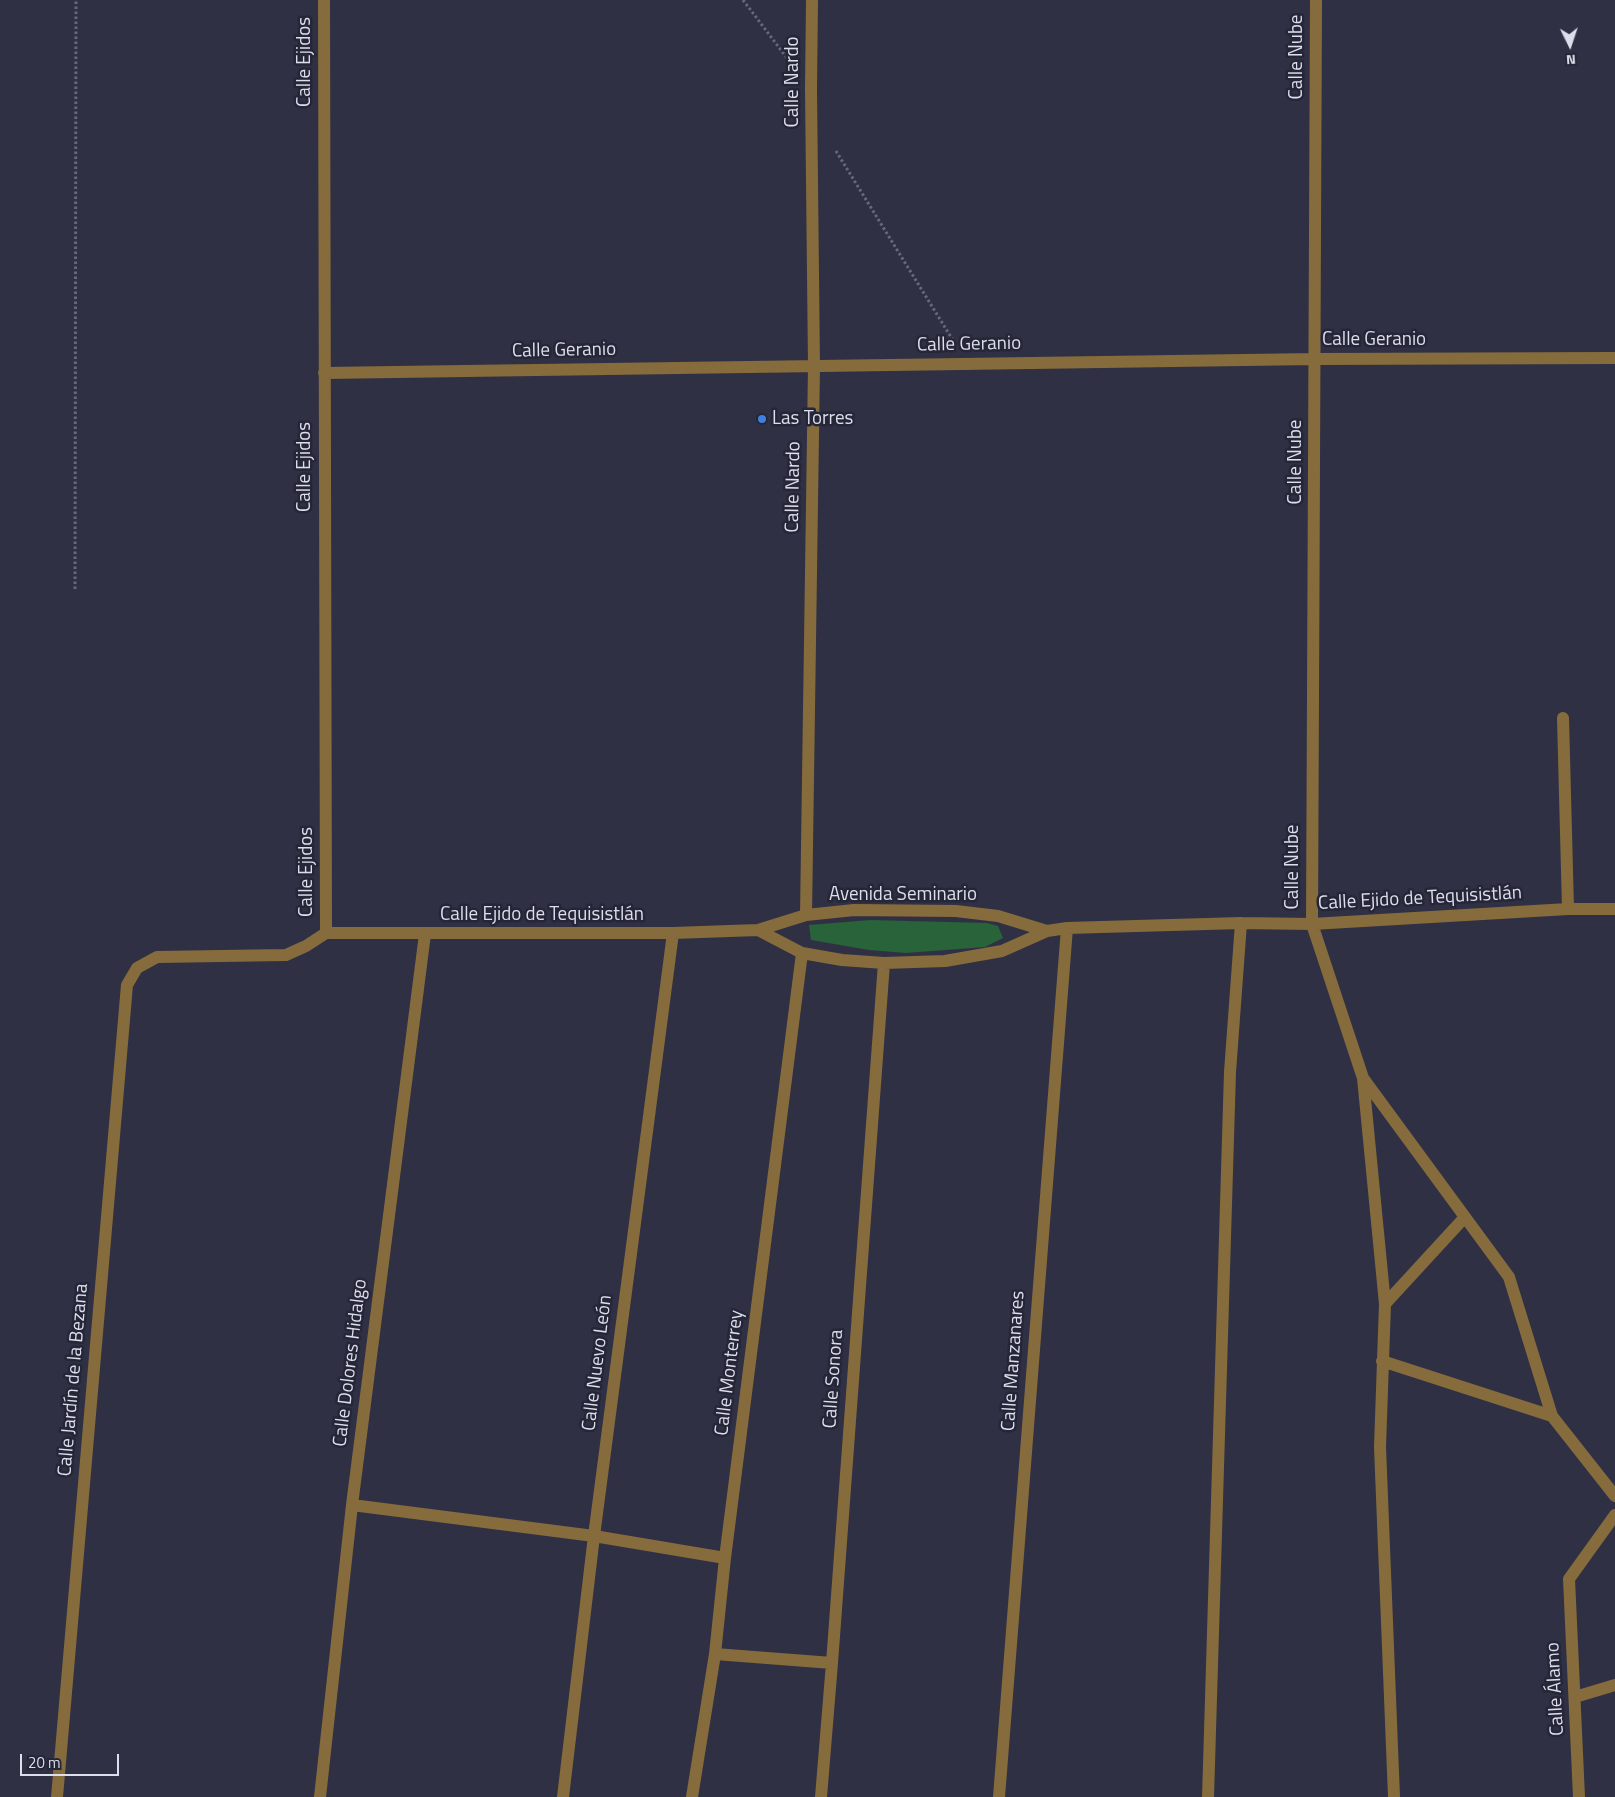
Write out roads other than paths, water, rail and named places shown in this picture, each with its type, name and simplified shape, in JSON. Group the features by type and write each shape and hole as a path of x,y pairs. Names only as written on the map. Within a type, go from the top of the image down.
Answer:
{"street":[{"name":"Calle Ejidos","path":"324,0 326,933"},
{"name":"Calle Nardo","path":"806,915 814,366 812,0"},
{"name":"Calle Nube","path":"1316,0 1312,924 1363,1078"},
{"name":"Calle Geranio","path":"324,373 967,363 1615,358"},
{"path":"1563,718 1568,909"},
{"name":"Calle Ejido de Tequisistlán","path":"1047,931 1067,928 1241,923 1312,924 1568,909 1615,909"},
{"name":"Avenida Seminario","path":"758,930 806,915 854,910 956,911 998,916 1047,931"},
{"path":"1208,1797 1230,1082 1241,923"},
{"name":"Calle Manzanares","path":"999,1797 1067,928"},
{"name":"Calle Ejido de Tequisistlán","path":"326,933 673,933 758,930"},
{"path":"758,930 802,953 842,960 884,963 945,961 1002,951 1047,931"},
{"name":"Calle Jardín de la Bezana","path":"57,1797 127,985 137,968 157,957 286,956 326,933"},
{"name":"Calle Nuevo León","path":"563,1797 594,1536 673,933"},
{"name":"Calle Dolores Hidalgo","path":"320,1797 352,1505 425,934"},
{"name":"Calle Monterrey","path":"692,1797 715,1654 725,1558 802,953"},
{"name":"Calle Sonora","path":"821,1797 884,963"},
{"path":"1363,1078 1509,1277 1552,1416 1615,1496"},
{"path":"1363,1078 1385,1304 1380,1447 1394,1797"},
{"path":"1385,1304 1465,1217"},
{"path":"1382,1361 1552,1416"},
{"path":"352,1505 594,1536 725,1558"},
{"name":"Calle Álamo","path":"1579,1797 1569,1579 1615,1515"},
{"path":"715,1654 832,1662"},
{"path":"1575,1697 1615,1686"}],"place":[{"name":"Las Torres","path":"762,419"}]}
